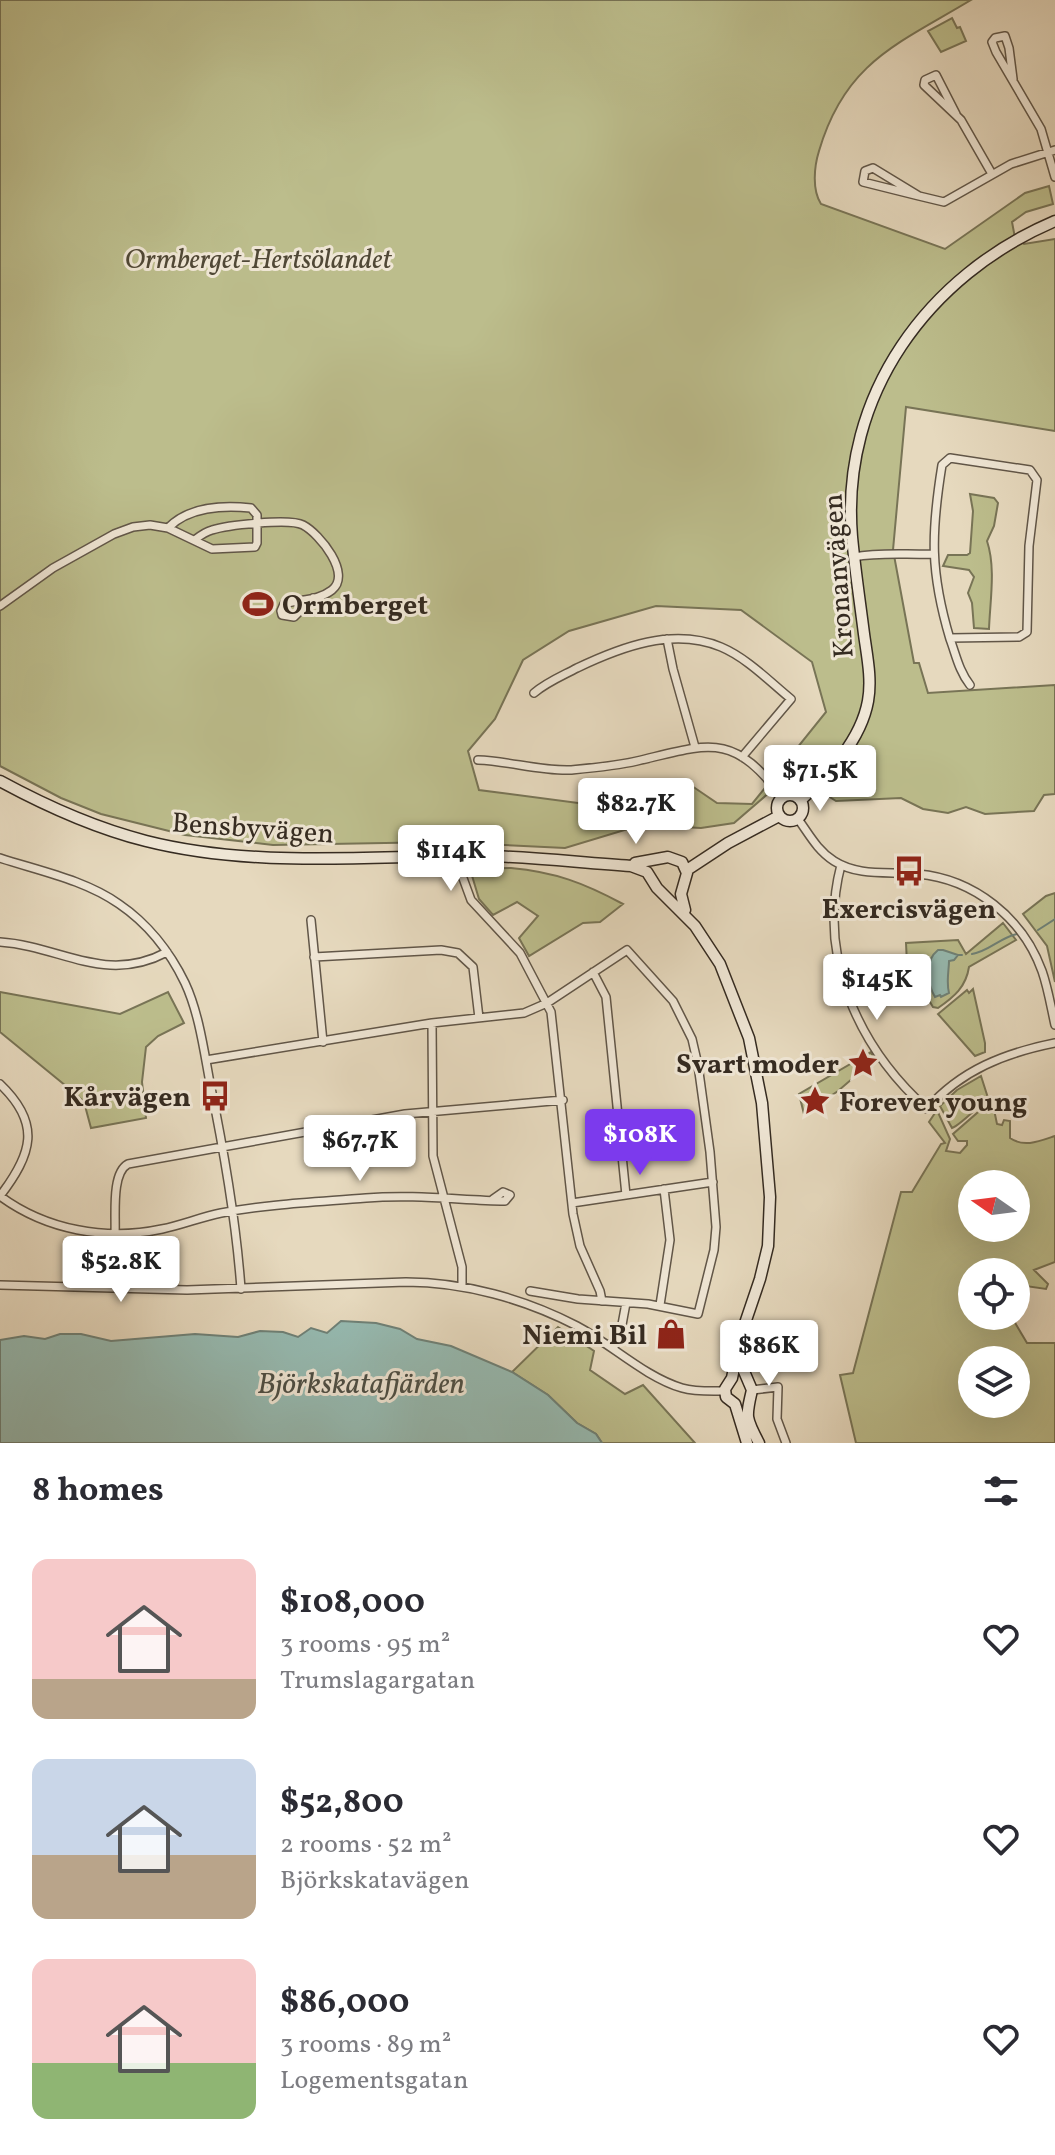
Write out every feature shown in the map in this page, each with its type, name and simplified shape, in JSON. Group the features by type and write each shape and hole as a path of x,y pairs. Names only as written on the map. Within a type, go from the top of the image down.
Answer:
{"main road":[{"name":"Kronanvägen","path":"801,800 851,741 862,722 868,699 868,663 854,557 851,499 857,457 874,399 895,355 920,319 961,276 1014,239 1055,221"},
{"name":"Bensbyvägen","path":"0,781 99,826 145,841 186,849 296,859 487,856 639,867 652,879"},
{"path":"791,795 801,800 803,809 798,819 786,821 779,816 777,805 782,797 791,795"},
{"path":"747,1443 735,1404 726,1397 725,1391 727,1382 732,1378 760,1279 770,1228 762,1103 752,1046 740,1012 720,964 681,901 687,870 728,843 779,816"},
{"path":"687,870 677,859 664,858 654,865 652,879 659,890 692,921"},
{"name":"Bensbyvägen","path":"611,864 664,858"},
{"path":"659,890 674,892 684,885"},
{"path":"746,1324 743,1363 750,1395 747,1416 759,1443"},
{"path":"732,1378 746,1379"},
{"path":"735,1404 750,1395"}],"street":[{"path":"1013,79 1008,42 1005,36 1000,36 992,42 1041,129 1051,151 1055,177"},
{"path":"956,114 928,91 925,80 936,75 992,174"},
{"path":"919,196 873,168 865,171 863,182 940,203 947,202 1011,164 1051,151"},
{"path":"950,638 1019,637 1027,632 1029,546 1037,480 1030,470 950,458 942,465 933,554 941,608 950,638 962,674 970,685"},
{"path":"0,606 46,572 114,534 141,526 168,528 212,549 255,547 258,525 253,509 230,507 187,514 168,528"},
{"path":"196,539 211,530 286,521 305,526 337,565 338,581 330,591 313,598"},
{"path":"854,557 883,553 908,556 933,554"},
{"path":"667,639 695,747"},
{"path":"534,693 547,683 611,653 667,639 697,640 728,650 791,699 742,757"},
{"path":"478,760 572,770 630,763 695,747 721,749 742,757 761,771 782,797"},
{"path":"798,819 821,851 841,865 863,872 941,878 970,889 993,903 1017,926 1034,951 1045,979 1055,1025"},
{"path":"0,858 74,881 104,894 134,916 167,952 189,993 206,1060 223,1146 241,1289"},
{"path":"841,865 834,898 833,933 846,993 863,1030 885,1064 927,1109 948,1088 974,1070 1007,1055 1055,1043"},
{"path":"460,870 471,900 520,953 547,1003 554,1023 572,1203 580,1246 602,1301"},
{"path":"311,920 323,1042"},
{"path":"0,942 107,966 136,964 167,952"},
{"path":"314,957 441,950 458,953 473,967 479,1018"},
{"path":"206,1060 432,1023 516,1015 547,1003 627,950 673,1001 692,1039 698,1065 713,1182 714,1250 698,1314 660,1305 530,1291"},
{"path":"593,972 606,997 626,1195"},
{"path":"432,1023 433,1156 462,1267 462,1287"},
{"path":"0,1084 16,1099 26,1117 29,1132 27,1153 0,1196 31,1215 92,1233 164,1229 233,1212 369,1198 444,1196 493,1199"},
{"path":"115,1234 117,1176 123,1166 432,1111 563,1100"},
{"path":"572,1203 713,1182"},
{"path":"660,1305 670,1240 664,1189"},
{"path":"0,1285 161,1290 406,1282 462,1287 534,1308 579,1327 673,1385 691,1390 725,1391"},
{"path":"614,1347 626,1303"},
{"path":"750,1395 778,1387 777,1419 786,1443"}],"green space":[{"name":"Ormberget-Hertsölandet","path":"0,0 971,0 898,44 859,76 843,96 830,121 817,157 815,185 821,204 945,249 1025,193 1049,186 1053,204 1026,212 1012,222 1015,238 1024,244 1055,239 1055,431 906,407 893,550 914,663 919,663 928,693 1055,685 1055,794 1044,795 1034,811 985,814 966,807 948,813 923,809 901,798 836,801 792,773 734,823 701,828 641,825 565,848 441,842 273,845 185,835 101,814 61,798 0,766","holes":["656,606 741,610 812,662 826,712 752,804 717,803 689,784 616,808 479,790 468,751 495,719 523,660 569,631"]},
{"path":"952,18 966,41 941,52 928,31"},
{"path":"970,494 994,498 998,503 994,526 987,541 992,573 989,629 974,628 968,593 974,577 969,570 943,566 948,555 970,553 973,511"},
{"path":"511,868 569,880 623,904 600,922 583,923 529,956 519,938 538,916 517,902 493,915 479,899 470,869"},
{"path":"1055,893 1055,982 1047,946 1023,914 1046,896"},
{"path":"1003,923 1016,940 969,967 958,991 938,1008 933,1007 907,964 906,943 958,940 966,954"},
{"path":"973,989 985,1043 985,1052 975,1056 938,1014 967,990 969,993"},
{"path":"0,992 120,1014 168,992 184,1023 158,1036 146,1047 142,1082 146,1118 91,1128 84,1102 0,1032"},
{"path":"871,1052 874,1060 838,1091 804,1114 799,1094"},
{"path":"981,1076 988,1098 952,1128 940,1106 957,1090"},
{"path":"992,1100 997,1124 1010,1121 1010,1138 1015,1141 1026,1143 1055,1136 1055,1262 1034,1270 1048,1284 1046,1289 1030,1287 1030,1258 958,1258 958,1330 1019,1330 1027,1343 1055,1343 1055,1443 856,1443 840,1375 853,1373 901,1192 912,1192 941,1144 945,1143 929,1122 937,1110 950,1139 946,1151 960,1153 967,1141 958,1141 953,1134"},
{"path":"558,1327 594,1351 590,1370 625,1394 643,1385 695,1443 602,1443 596,1434 577,1423 548,1395 512,1372"}],"water":[{"path":"938,950 958,955 949,961 949,993 935,997 929,979 930,960"},
{"name":"Björkskatafjärden","path":"341,1321 376,1323 400,1329 417,1339 451,1346 512,1372 548,1395 577,1423 596,1434 602,1443 0,1443 0,1340 24,1336 45,1339 60,1334 81,1334 111,1341 195,1334 238,1337 260,1331 283,1332 298,1337 311,1328 327,1333"}],"waterway":[{"path":"1038,930 1055,919"},
{"path":"972,954 1017,934"}],"place":[{"name":"Ormberget","path":"258,604"},
{"name":"Exercisvägen","path":"909,871"},
{"name":"Svart moder","path":"863,1063"},
{"name":"Kårvägen","path":"215,1096"},
{"name":"Forever young","path":"815,1101"},
{"name":"Niemi Bil","path":"671,1334"}]}
